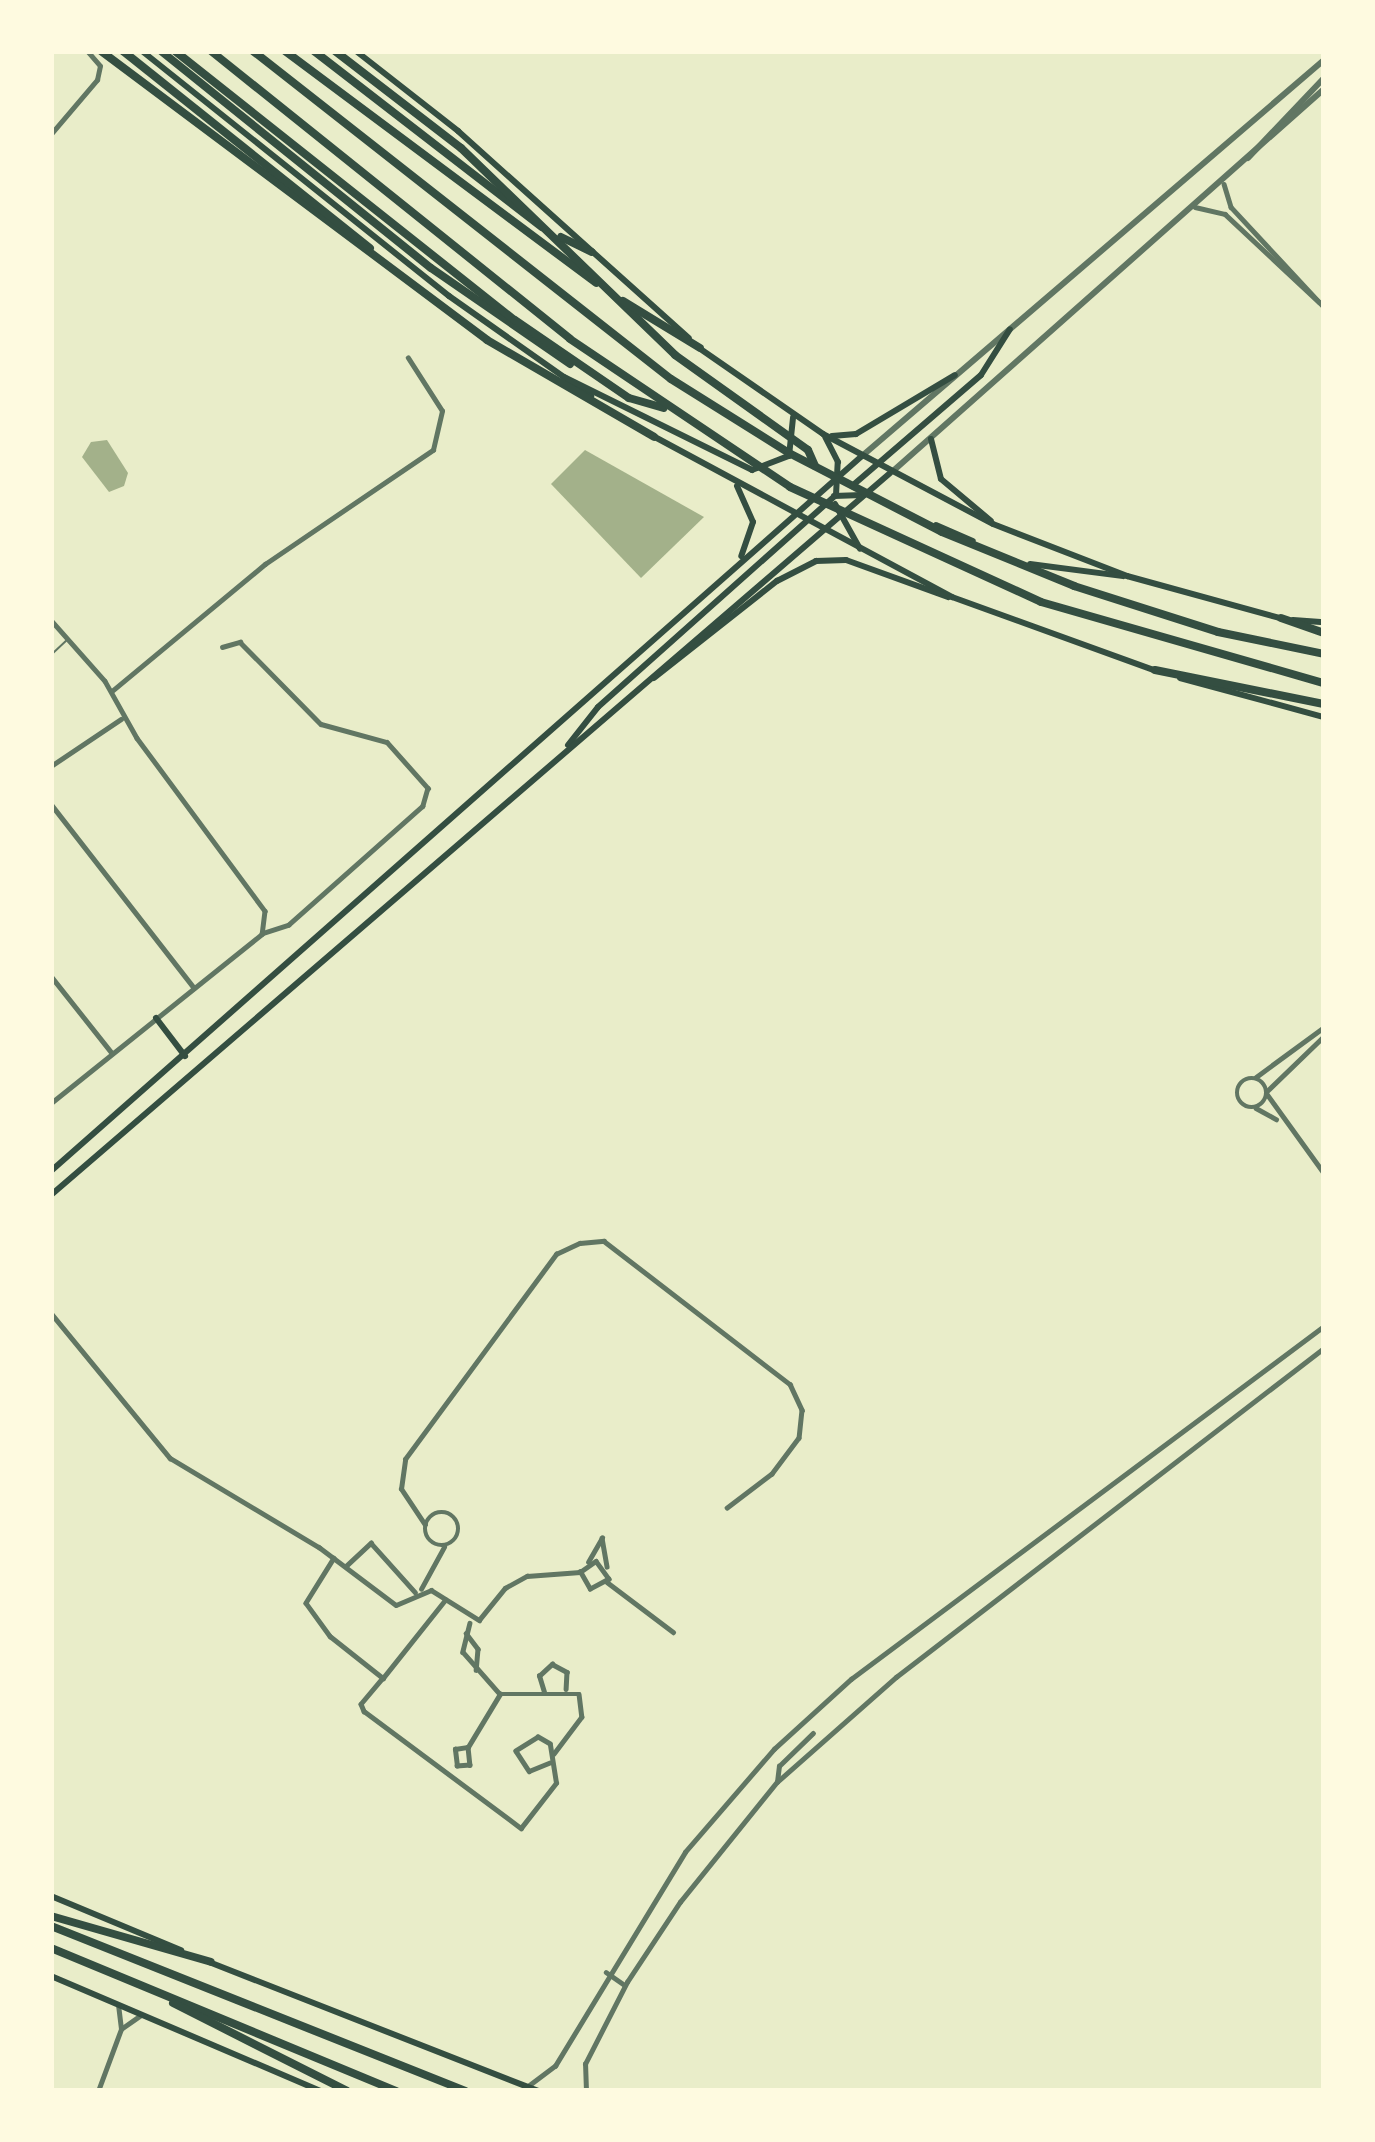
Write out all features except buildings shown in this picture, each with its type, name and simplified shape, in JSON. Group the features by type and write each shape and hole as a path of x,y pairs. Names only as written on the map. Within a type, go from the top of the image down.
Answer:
{"highway":[{"path":"101,51 530,369 654,437"},
{"path":"123,51 377,257"},
{"path":"161,51 471,298 638,403 665,408"},
{"path":"176,51 593,373"},
{"path":"212,51 665,408 790,487 977,576 1170,645 1324,682"},
{"path":"253,51 671,379 816,467 986,551 1115,601 1324,654"},
{"path":"285,51 547,250 700,349"},
{"path":"314,51 525,217 592,252"},
{"path":"335,51 451,140 663,344 808,450 816,467"},
{"path":"1281,618 1324,633"},
{"path":"1155,670 1324,704"},
{"path":"51,1916 211,1962"},
{"path":"51,1926 465,2091"},
{"path":"51,1948 397,2091"},
{"path":"151,1990 347,2091"}],"main road":[{"path":"142,51 561,376 735,483 952,597 1155,670 1324,717"},
{"path":"356,51 700,349 823,434 993,524 1127,576 1281,618 1324,622"},
{"path":"566,751 589,715 981,375 1010,329"},
{"path":"823,434 856,434 955,375"},
{"path":"561,376 752,470 789,456 797,437 792,415"},
{"path":"823,434 841,474 835,505 838,518 864,553"},
{"path":"931,439 941,479 993,524"},
{"path":"51,1171 185,1056 392,862 862,456"},
{"path":"51,1195 890,473"},
{"path":"735,483 753,522 739,561"},
{"path":"793,515 840,495 864,495 1033,565 1127,576"},
{"path":"635,689 805,564 846,560 926,594 952,597"},
{"path":"156,1018 185,1056"},
{"path":"51,1896 539,2091"},
{"path":"51,1976 322,2091"}],"street":[{"path":"51,134 97,80 100,66 87,51"},
{"path":"862,456 1324,60"},
{"path":"1243,166 1324,78"},
{"path":"890,473 1224,184 1324,89"},
{"path":"1224,184 1231,207 1321,305"},
{"path":"1196,207 1225,214 1321,305"},
{"path":"112,691 265,564 437,445 442,411 408,358"},
{"path":"51,620 112,691 123,718 265,911 262,934"},
{"path":"51,1103 262,934 289,926 423,806 428,788 387,742 321,724 240,642 222,646"},
{"path":"51,766 123,718"},
{"path":"51,804 194,988"},
{"path":"51,976 112,1053"},
{"path":"1280,1122 1236,1095 1241,1081 1256,1078 1324,1031"},
{"path":"1256,1108 1324,1031"},
{"path":"1256,1078 1280,1122 1324,1173"},
{"path":"444,1546 430,1543 425,1525 400,1490 405,1459 556,1254 580,1243 604,1241 790,1384 802,1409 799,1438 772,1474 727,1508"},
{"path":"51,1312 170,1458 334,1558 396,1605 418,1590 444,1546 458,1534 453,1516 439,1512 425,1525"},
{"path":"526,2087 555,2066 606,1972 685,1852 801,1724 1099,1489 1324,1326"},
{"path":"586,2091 585,2064 627,1982 692,1885 777,1783 822,1740 1324,1348"},
{"path":"554,1754 538,1737 516,1751 529,1771 549,1763 585,1704 566,1689 500,1694 461,1647 471,1621 491,1612 512,1581 580,1573 605,1539 607,1582"},
{"path":"345,1567 371,1543 418,1590 446,1599 471,1621"},
{"path":"334,1558 307,1603 330,1636 382,1678"},
{"path":"588,1562 607,1568"},
{"path":"580,1573 590,1589 607,1582"},
{"path":"607,1582 673,1632"},
{"path":"446,1599 365,1696 364,1711 520,1828 556,1786 549,1763"},
{"path":"466,1633 478,1648 476,1670"},
{"path":"544,1692 539,1676 552,1664 567,1672 566,1689"},
{"path":"468,1747 500,1694"},
{"path":"801,1724 822,1740"},
{"path":"777,1783 779,1766 813,1733"},
{"path":"606,1972 611,1982 627,1982"},
{"path":"98,2091 122,2029 115,2001"},
{"path":"122,2029 145,2014"}],"lane":[{"path":"51,655 68,639"}],"shaded area":[{"path":"107,440 128,473 124,486 109,492 82,457 91,442"},
{"path":"585,450 704,517 641,578 551,484"}]}
